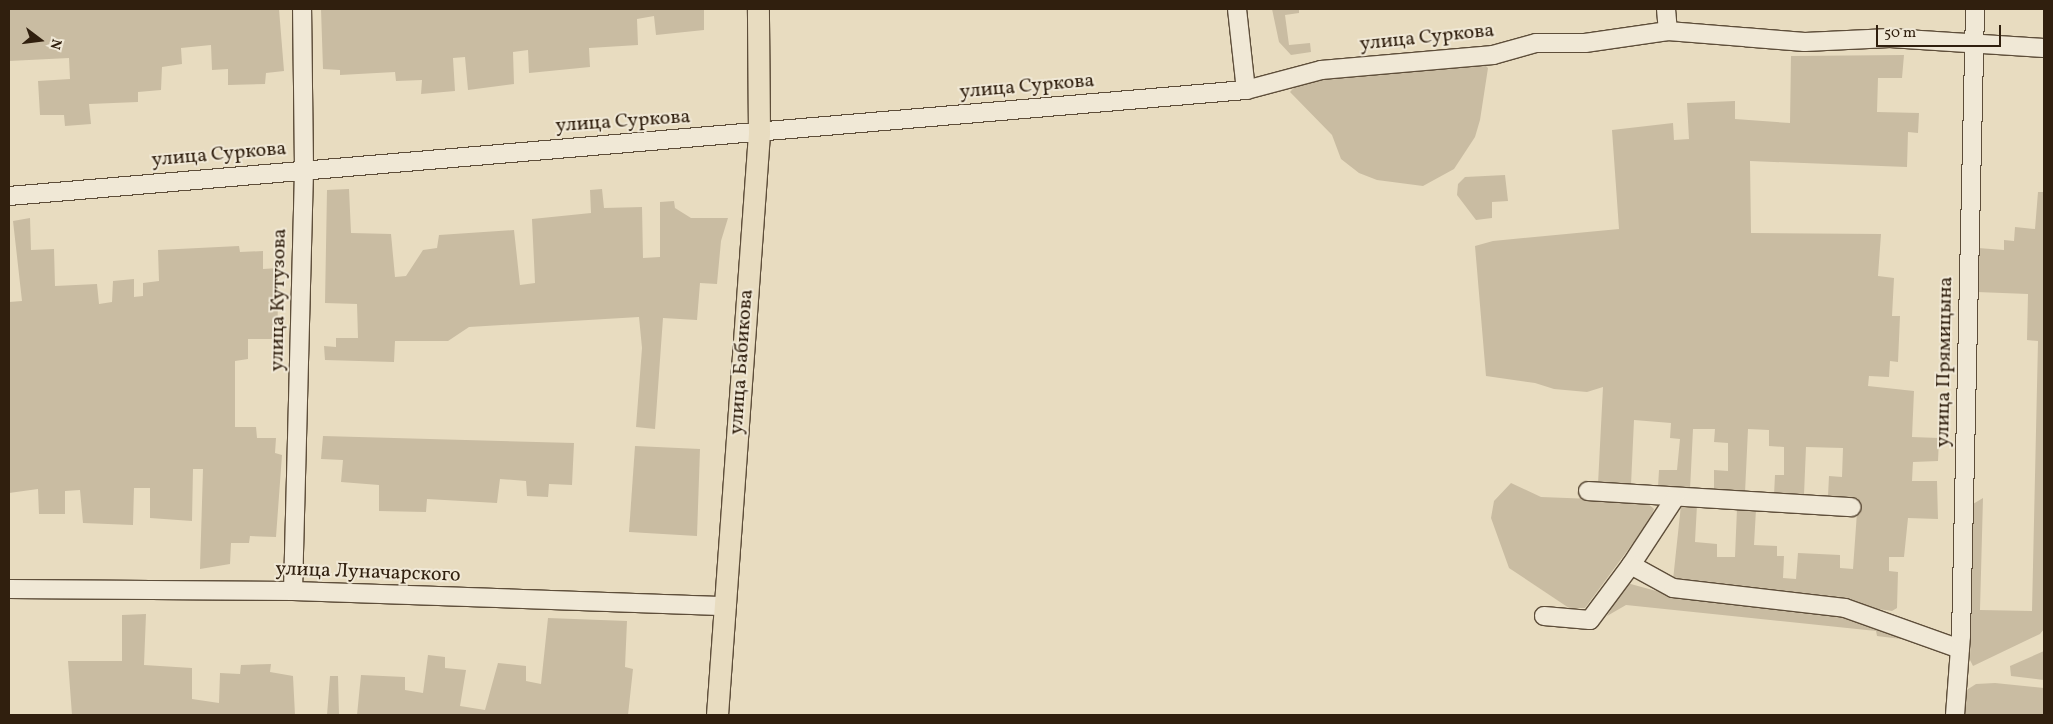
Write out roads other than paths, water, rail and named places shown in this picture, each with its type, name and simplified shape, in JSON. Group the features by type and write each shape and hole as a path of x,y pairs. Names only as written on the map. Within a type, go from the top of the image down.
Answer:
{"main road":[{"name":"улица Бабикова","path":"718,715 759,133 758,9"}],"street":[{"name":"улица Кутузова","path":"293,592 304,168 302,9"},
{"path":"1237,9 1246,90"},
{"path":"1666,9 1668,31"},
{"name":"улица Прямицына","path":"1955,715 1960,649 1975,9"},
{"name":"улица Суркова","path":"9,196 304,168 759,133 1246,90 1321,70 1493,55 1536,43 1585,43 1668,31 1805,42 1890,38 2044,48"},
{"path":"1588,491 1675,498 1852,507"},
{"path":"1544,616 1590,620 1632,565 1675,498"},
{"path":"1632,565 1673,588 1845,608 1960,649"},
{"name":"улица Луначарского","path":"9,589 293,592 727,606"}]}
